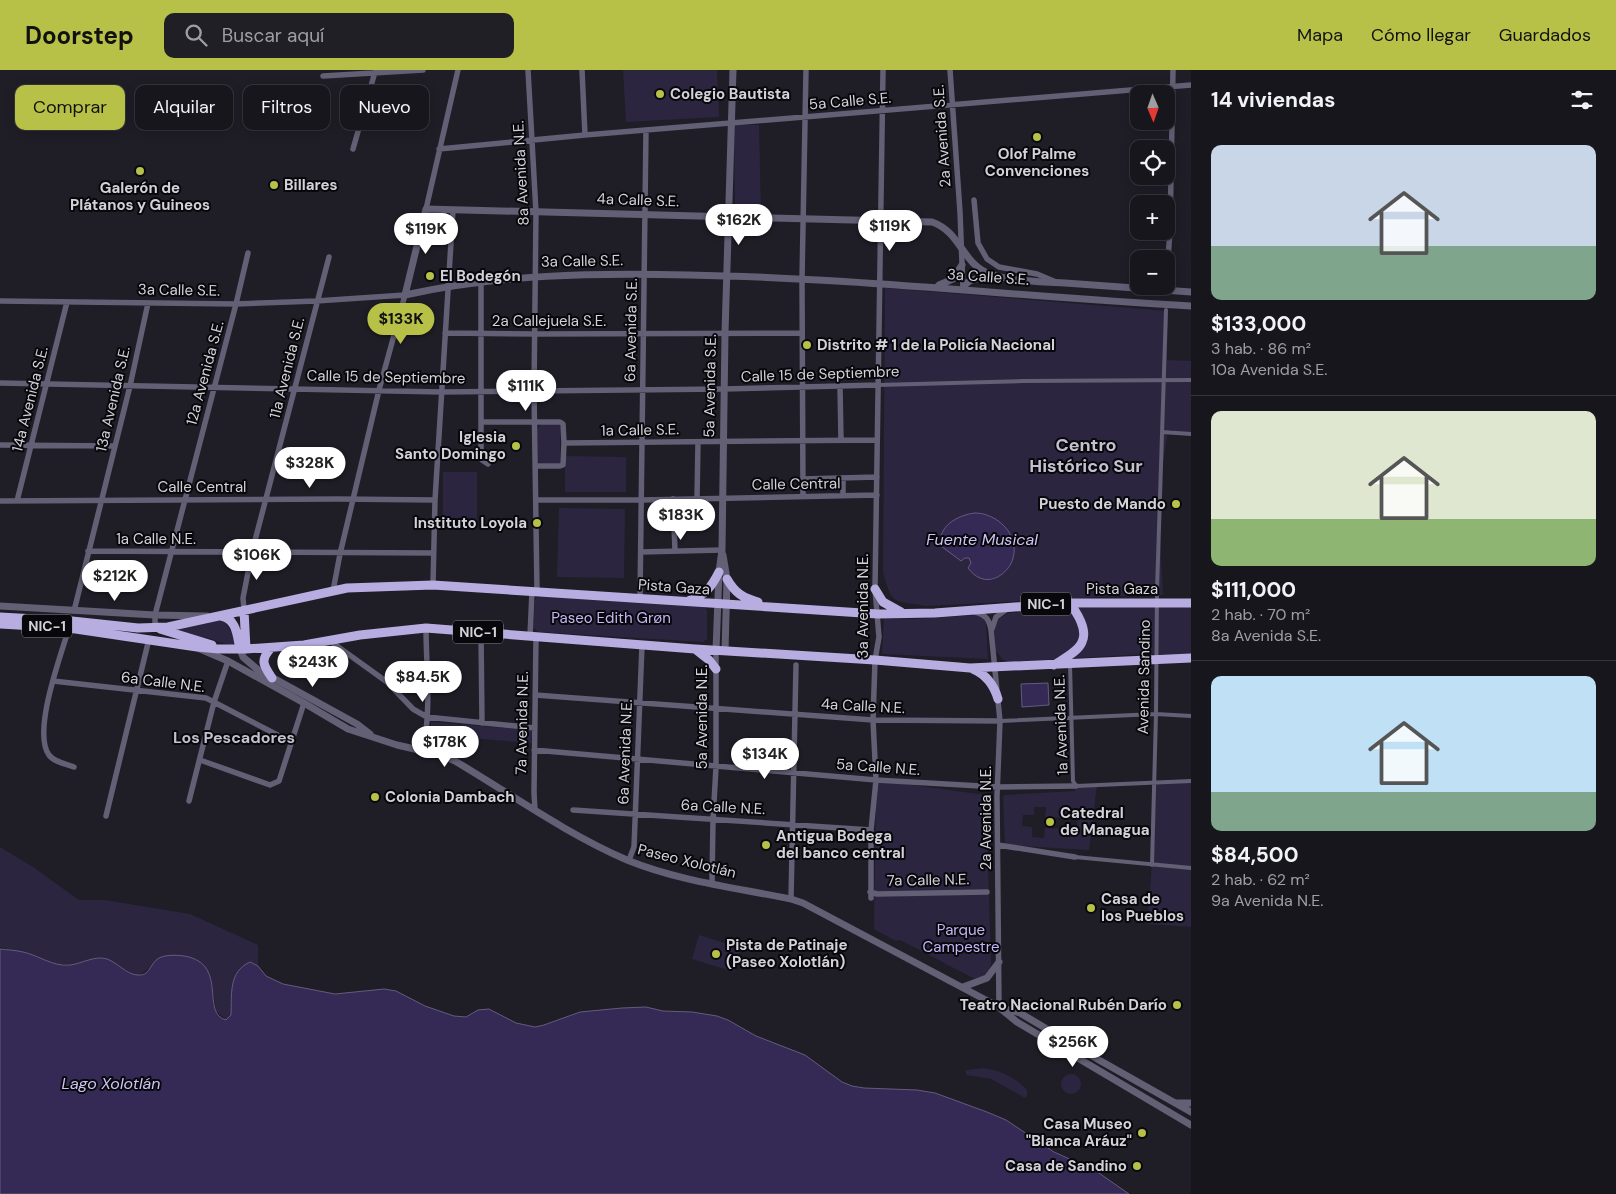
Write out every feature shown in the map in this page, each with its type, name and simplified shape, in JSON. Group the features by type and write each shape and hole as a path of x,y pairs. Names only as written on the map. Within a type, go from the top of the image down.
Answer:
{"highway":[{"path":"684,601 698,598 706,593 718,572"},
{"path":"727,579 734,591 741,596 778,607"},
{"name":"Pista Gaza","path":"158,628 333,590 358,587 433,585 878,614 906,614 1069,603 1191,603"},
{"path":"875,590 883,602 906,614"},
{"path":"1054,665 1074,650 1083,640 1083,629 1078,615 1069,603"},
{"path":"243,649 244,610"},
{"path":"220,616 231,620 243,649"},
{"name":"NIC-1","path":"0,617 158,628"},
{"name":"NIC-1","path":"0,624 69,628 197,648 229,649 271,648 330,641 360,635 426,628 970,668 1191,658"},
{"path":"158,628 166,632 229,649"},
{"path":"271,648 263,660 266,670 272,678"},
{"path":"694,649 709,660 716,669"},
{"path":"970,668 984,675 989,680 998,699"}],"street":[{"path":"323,76 423,70"},
{"path":"333,590 379,390 426,210 458,70"},
{"name":"8a Avenida N.E.","path":"528,70 536,212 535,466"},
{"path":"582,70 585,135"},
{"path":"727,275 733,70"},
{"path":"803,496 802,279 806,70"},
{"path":"880,283 884,70"},
{"name":"2a Avenida S.E.","path":"950,70 960,212 963,289"},
{"path":"1173,70 1173,85"},
{"path":"353,149 376,72"},
{"name":"5a Calle S.E.","path":"1175,86 1191,84"},
{"name":"5a Calle S.E.","path":"439,149 585,135 1130,90"},
{"name":"6a Avenida S.E.","path":"642,500 646,130"},
{"path":"1169,250 1172,130"},
{"path":"974,200 978,243 987,259 999,267 1037,274 1058,283"},
{"name":"4a Calle S.E.","path":"426,210 729,216 934,223 947,229 960,245"},
{"path":"433,585 435,500 453,210"},
{"name":"3a Calle S.E.","path":"960,245 969,260 982,271 996,276 1034,281 1130,288"},
{"name":"12a Avenida S.E.","path":"154,615 248,253"},
{"name":"11a Avenida S.E.","path":"244,610 243,598 252,552 329,257"},
{"path":"928,287 944,284 952,280 962,265"},
{"name":"3a Calle S.E.","path":"0,301 236,304 316,302 405,295 481,281 536,276 644,274 727,275 880,283 1166,307 1191,306"},
{"name":"5a Avenida S.E.","path":"722,498 727,275"},
{"path":"963,289 966,284 978,279 1034,281"},
{"path":"481,281 481,455 482,460 488,464"},
{"name":"3a Avenida N.E.","path":"870,895 871,830 876,780 873,720 879,637 875,590 880,283"},
{"name":"3a Calle S.E.","path":"1175,291 1191,292"},
{"name":"14a Avenida S.E.","path":"18,502 67,302"},
{"name":"13a Avenida S.E.","path":"74,611 130,386 148,303"},
{"name":"Avenida Sandino","path":"1152,865 1157,602 1166,307"},
{"name":"2a Callejuela S.E.","path":"445,333 802,333"},
{"name":"Calle 15 de Septiembre","path":"0,384 442,392 724,389 972,382 1191,380"},
{"path":"840,386 841,440"},
{"path":"481,422 560,422 564,428 562,464 560,466 535,466"},
{"path":"1162,432 1191,434"},
{"name":"1a Calle S.E.","path":"564,443 877,440"},
{"path":"697,498 698,442"},
{"path":"0,445 114,446"},
{"name":"7a Avenida N.E.","path":"535,466 533,636 535,810"},
{"path":"803,479 877,477"},
{"path":"842,478 843,495"},
{"name":"Calle Central","path":"536,500 642,500 877,495"},
{"name":"5a Avenida N.E.","path":"722,498 722,550 727,579 722,604"},
{"path":"673,499 675,551"},
{"name":"Calle Central","path":"0,501 435,500"},
{"path":"640,598 642,500"},
{"path":"641,552 722,550"},
{"name":"5a Avenida N.E.","path":"712,883 716,767 716,669 721,650 722,604 718,572 722,550"},
{"name":"1a Calle N.E.","path":"88,552 433,553"},
{"path":"0,606 154,615 220,616"},
{"path":"991,630 996,617 1011,607"},
{"path":"971,610 985,616 990,623 991,630"},
{"path":"154,615 158,628"},
{"path":"69,628 53,681 43,727 44,740 50,756 60,763 74,767"},
{"path":"422,751 426,736 427,717 426,628"},
{"name":"2a Avenida N.E.","path":"991,630 1000,721 998,787 999,1007"},
{"path":"481,632 482,723"},
{"path":"106,816 149,639"},
{"path":"330,641 387,682 413,709 427,717 535,728"},
{"name":"6a Avenida N.E.","path":"629,860 634,847 636,815 642,645"},
{"name":"Paseo Xolotlán","path":"197,648 228,661 348,729 397,745 441,755 455,761 596,845 629,860 667,873 790,899 803,904 999,1007 1020,1013 1191,1112"},
{"name":"Paseo Xolotlán","path":"243,649 244,657 250,664 357,724 372,736"},
{"path":"190,801 214,702 228,661"},
{"name":"1a Avenida N.E.","path":"1070,664 1072,781 1076,786"},
{"path":"790,899 796,665"},
{"name":"6a Calle N.E.","path":"53,681 136,692 206,698 291,742"},
{"name":"4a Calle N.E.","path":"535,696 873,720 1000,721 1156,714 1191,716"},
{"path":"200,760 270,785 279,781 304,703"},
{"path":"426,736 441,741"},
{"name":"5a Calle N.E.","path":"534,750 876,780 998,787 1191,781"},
{"name":"6a Calle N.E.","path":"573,810 713,820 793,823 871,830"},
{"path":"998,845 1075,857 1191,868"},
{"name":"7a Calle N.E.","path":"870,895 987,892"},
{"path":"962,987 988,978 999,962"},
{"name":"Paseo Xolotlán","path":"999,1007 1016,1022 1191,1125"},
{"path":"1175,1103 1191,1103"}],"green space":[{"name":"Colegio Bautista","path":"623,70 717,70 719,117 626,122"},
{"path":"734,125 759,125 761,212 735,212"},
{"path":"885,288 1168,311 1167,360 1191,361 1191,433 1168,431 1158,493 1163,595 926,606 900,602 892,596 883,572"},
{"path":"541,424 559,424 560,426 560,463 538,462 537,429"},
{"path":"565,456 626,457 626,492 565,492"},
{"path":"443,472 477,472 477,527 443,527"},
{"path":"559,508 625,509 624,578 557,577"},
{"name":"Paseo Edith Grøn","path":"542,596 596,600 602,598 703,606 707,610 707,639 703,642 539,632 533,628 535,601 536,598"},
{"path":"1191,607 1191,654 1146,654 1008,662 1002,659 995,650 993,634 998,619 1008,613 1072,608"},
{"path":"977,615 984,619 986,623 988,659 882,654 884,618 915,619"},
{"path":"219,619 228,627 236,645 232,646 208,638 172,632 171,629"},
{"path":"431,722 532,730 531,743 430,735"},
{"name":"Parque Campestre","path":"876,780 986,795 991,964 989,971 983,977 973,978 900,940 896,941 874,929"},
{"path":"1191,781 1191,927 1147,924 1152,865 1154,782"},
{"path":"1097,785 1089,850 1005,845 1003,796 1075,791 1076,786","holes":["1034,807 1046,807 1045,817 1069,818 1070,812 1078,813 1076,837 1067,836 1067,829 1045,828 1044,838 1032,837 1032,827 1022,826 1023,815 1034,815"]},
{"path":"0,847 33,867 79,900 105,900 190,914 258,945 258,966 250,962 231,997 231,1015 226,1020 216,1011 212,984 166,956 138,976 122,968 57,964 0,947"},
{"name":"Pista de Patinaje (Paseo Xolotlán)","path":"699,935 741,948 734,972 692,959"},
{"path":"984,1068 1002,1073 1017,1081 1027,1090 1027,1096 1025,1098 991,1079 966,1075 966,1070"},
{"path":"1071,1074 1078,1077 1081,1084 1078,1091 1071,1094 1064,1091 1061,1084 1064,1077"}],"water":[{"name":"Fuente Musical","path":"975,513 983,514 999,521 1010,534 1013,541 1014,549 1011,563 1005,572 996,578 985,579 976,576 968,568 971,563 969,558 961,561 941,546 942,533 950,523 962,516"},
{"path":"1048,683 1049,705 1022,707 1021,684"},
{"name":"Lago Xolotlán","path":"0,949 23,952 52,963 64,965 102,958 111,961 129,973 137,975 145,974 159,958 174,955 189,957 200,962 207,970 211,980 215,1009 219,1016 226,1020 231,1015 235,978 243,966 250,962 258,966 266,976 283,984 335,994 384,989 396,991 425,1006 454,1016 466,1017 478,1010 489,1009 516,1023 535,1027 580,1012 622,1008 646,1007 663,1011 692,1012 717,1016 756,1036 805,1055 842,1082 852,1086 935,1093 1006,1120 1054,1152 1096,1171 1129,1194 0,1194"}],"place":[{"name":"Colegio Bautista","path":"660,94"},
{"name":"Olof Palme Convenciones","path":"1037,137"},
{"name":"Galerón de Plátanos y Guineos","path":"140,171"},
{"name":"Billares","path":"274,185"},
{"name":"El Bodegón","path":"430,276"},
{"name":"Distrito # 1 de la Policía Nacional","path":"807,345"},
{"name":"Iglesia Santo Domingo","path":"516,446"},
{"name":"Puesto de Mando","path":"1176,504"},
{"name":"Instituto Loyola","path":"537,523"},
{"name":"Colonia Dambach","path":"375,797"},
{"name":"Catedral de Managua","path":"1050,822"},
{"name":"Antigua Bodega del banco central","path":"766,845"},
{"name":"Casa de los Pueblos","path":"1091,908"},
{"name":"Pista de Patinaje (Paseo Xolotlán)","path":"716,954"},
{"name":"Teatro Nacional Rubén Darío","path":"1177,1005"},
{"name":"Casa Museo \"Blanca Aráuz\"","path":"1142,1133"},
{"name":"Casa de Sandino","path":"1137,1166"}],"district":[{"name":"Centro Histórico Sur","path":"1086,455"},
{"name":"Los Pescadores","path":"234,737"}]}
